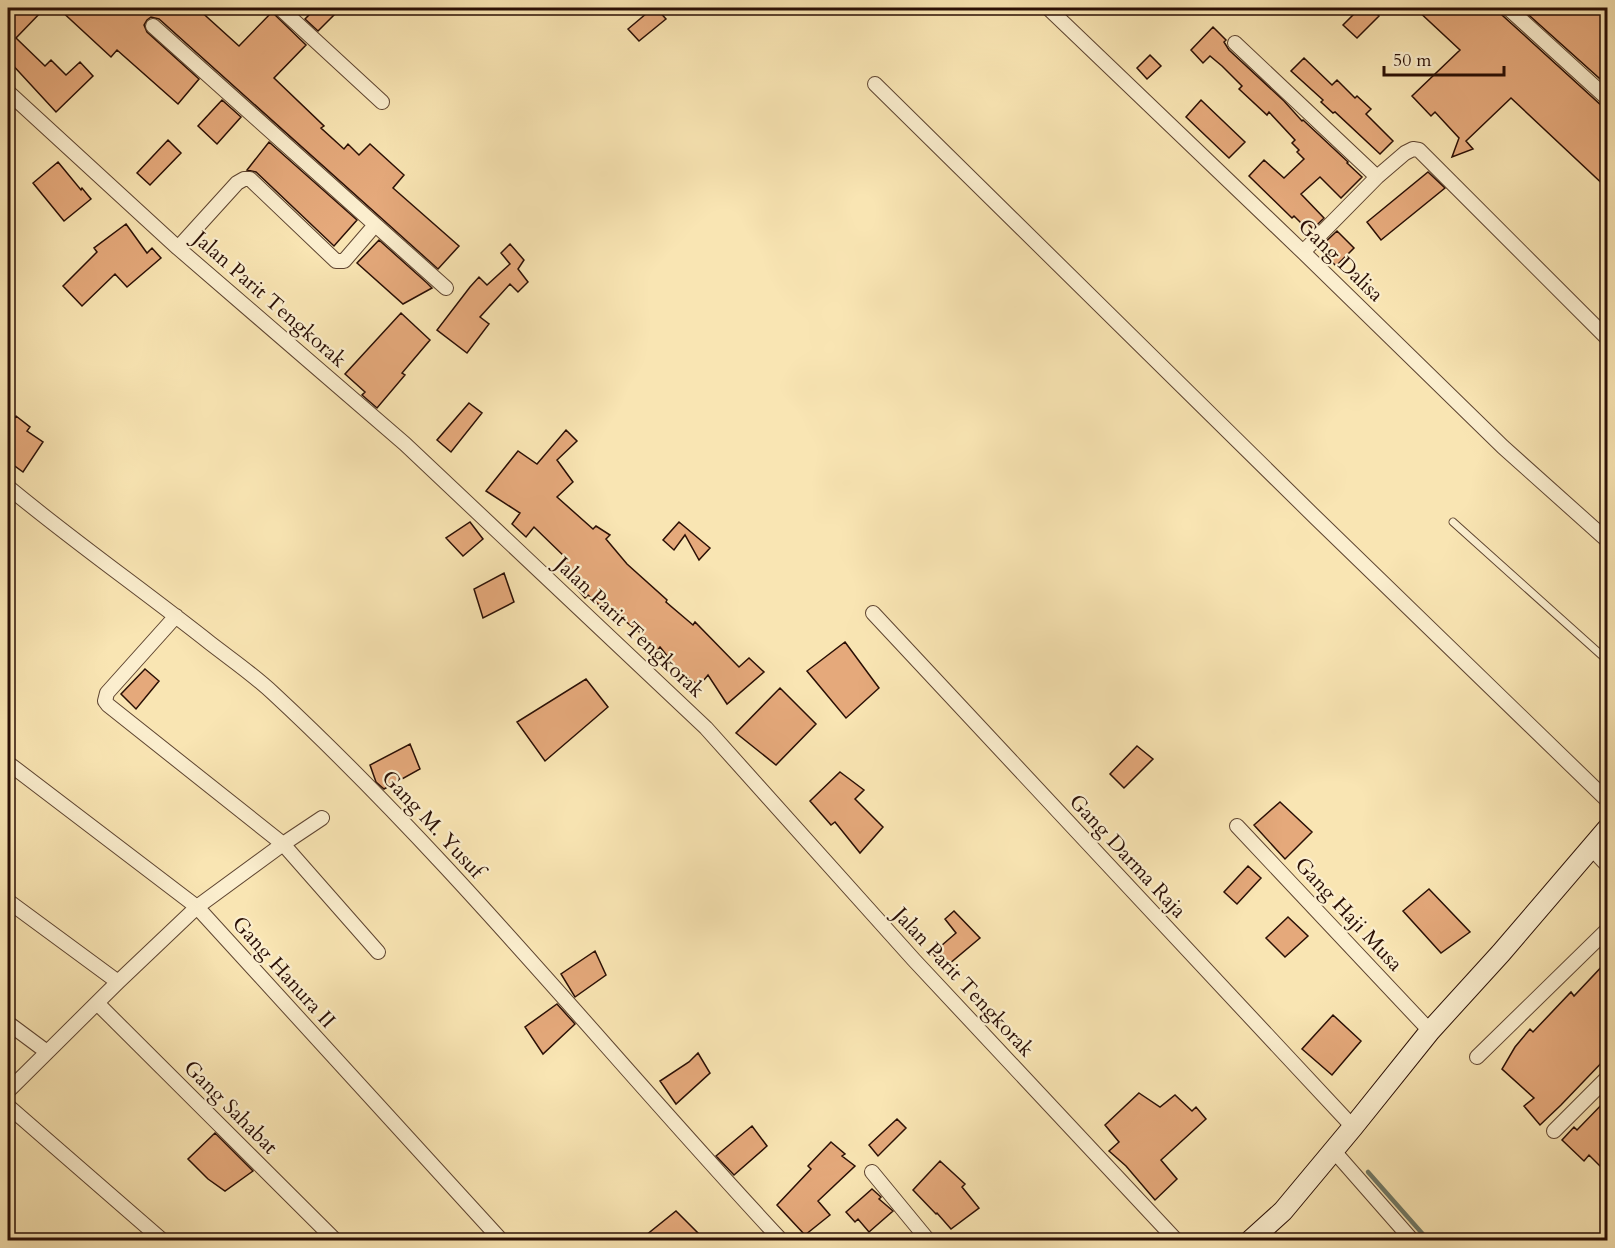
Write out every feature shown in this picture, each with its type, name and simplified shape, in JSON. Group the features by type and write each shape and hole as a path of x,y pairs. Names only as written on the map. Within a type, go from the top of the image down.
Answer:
{"main road":[{"path":"1251,1240 1283,1211 1430,1031 1501,953 1608,828"}],"street":[{"path":"280,8 382,102"},
{"name":"Gang Dalisa","path":"1048,8 1503,447 1608,541"},
{"path":"1508,8 1608,99"},
{"path":"153,26 446,288"},
{"path":"1235,43 1377,177"},
{"path":"875,84 1323,526 1608,801"},
{"name":"Jalan Parit Tengkorak","path":"8,92 178,248 405,444 706,728 914,960 1176,1240"},
{"path":"1303,252 1377,177 1405,153 1413,149 1419,150 1608,339"},
{"path":"178,248 237,183 244,179 250,179 336,261 344,261 375,225"},
{"name":"Gang M. Yusuf","path":"8,487 271,691 363,780 492,918 781,1240"},
{"name":"Gang Darma Raja","path":"873,612 1353,1127"},
{"path":"176,616 107,693 105,701 283,844 378,952"},
{"name":"Gang Hanura II","path":"8,763 197,907 501,1240"},
{"path":"8,1091 197,907 322,818"},
{"name":"Gang Haji Musa","path":"1237,826 1430,1031"},
{"path":"1591,848 1608,866"},
{"path":"8,901 118,982"},
{"path":"1477,1057 1608,929"},
{"name":"Gang Sahabat","path":"97,1003 335,1240"},
{"path":"8,1023 47,1052"},
{"path":"1554,1131 1608,1077"},
{"path":"8,1106 162,1240"},
{"path":"1333,1150 1412,1240"},
{"path":"872,1172 928,1240"}],"lane":[{"path":"1453,522 1608,662"}],"building":[{"path":"8,8 45,8 16,38 45,66 51,60 66,75 80,62 93,76 56,112 8,60"},
{"path":"58,8 197,8 239,46 272,12 306,45 274,78 324,126 321,128 344,149 348,144 359,155 370,144 404,175 393,188 459,246 438,269 159,19 151,17 147,20 144,25 147,32 199,79 178,104 117,50 111,57"},
{"path":"316,8 341,8 318,31 305,19"},
{"path":"653,8 656,8 666,19 639,41 628,29"},
{"path":"1360,8 1371,8 1379,16 1357,38 1343,25"},
{"path":"1415,8 1499,8 1502,15 1602,106 1608,108 1608,189 1511,98 1466,141 1473,149 1452,157 1459,138 1435,112 1431,116 1412,96 1460,50"},
{"path":"1521,8 1608,8 1608,86"},
{"path":"1213,27 1226,40 1224,42 1229,50 1362,177 1341,198 1320,177 1301,194 1324,218 1313,229 1306,222 1303,225 1294,216 1292,218 1249,176 1264,160 1284,178 1304,159 1292,143 1295,140 1269,112 1267,115 1239,89 1242,86 1222,66 1210,56 1203,63 1191,50"},
{"path":"1150,55 1161,66 1147,79 1137,68"},
{"path":"1304,58 1332,85 1337,80 1355,98 1357,96 1371,109 1366,114 1393,141 1380,154 1321,102 1323,100 1291,71"},
{"path":"222,100 241,117 217,144 198,126"},
{"path":"1201,100 1245,142 1229,158 1186,117"},
{"path":"168,140 181,153 150,185 137,173"},
{"path":"269,142 357,220 334,246 256,172 247,170"},
{"path":"58,162 91,199 64,221 33,183"},
{"path":"1428,172 1445,188 1381,240 1367,222"},
{"path":"126,224 147,253 152,248 161,258 127,287 115,274 82,306 63,286 97,252 94,248"},
{"path":"1337,231 1354,248 1336,266 1319,248"},
{"path":"379,240 432,288 403,304 357,263"},
{"path":"510,244 524,260 518,269 528,282 518,292 510,284 480,317 489,324 467,353 437,330 479,277 487,285 510,264 501,253"},
{"path":"401,313 430,340 377,408 362,395 365,392 345,374"},
{"path":"469,403 482,413 451,452 437,440"},
{"path":"16,416 30,427 27,431 43,442 23,472 8,461 8,428"},
{"path":"566,430 577,441 557,460 573,482 557,497 593,529 596,526 610,535 606,539 627,564 693,625 695,622 739,667 749,658 764,672 727,704 708,675 699,686 676,667 660,647 657,651 646,640 647,638 608,608 606,611 588,595 585,598 573,584 577,580 562,565 567,559 534,527 526,537 512,524 520,513 486,491 518,451 537,464"},
{"path":"470,522 483,539 463,556 446,538"},
{"path":"679,522 710,548 699,560 685,535 674,550 663,540"},
{"path":"504,573 514,602 483,618 474,589"},
{"path":"845,642 879,688 846,718 807,671"},
{"path":"145,669 159,681 136,709 121,694"},
{"path":"586,679 608,707 545,761 517,722"},
{"path":"780,688 816,724 776,765 736,733"},
{"path":"410,744 420,769 384,789 376,782 370,765"},
{"path":"1137,746 1153,759 1124,788 1110,774"},
{"path":"840,772 864,790 855,799 883,827 860,853 835,822 831,825 810,801"},
{"path":"1280,802 1312,832 1285,859 1254,825"},
{"path":"1248,866 1261,878 1237,904 1224,892"},
{"path":"1429,889 1470,932 1441,953 1403,911"},
{"path":"954,911 980,938 943,969 933,953 956,933 945,919"},
{"path":"1288,917 1308,936 1285,957 1266,938"},
{"path":"595,951 606,975 575,997 561,974"},
{"path":"1608,960 1608,1056 1540,1125 1524,1106 1534,1098 1502,1069 1515,1047 1530,1029 1533,1032 1571,992 1574,996"},
{"path":"557,1004 575,1024 543,1054 525,1027"},
{"path":"1333,1015 1361,1041 1332,1075 1302,1049"},
{"path":"698,1053 710,1073 676,1104 660,1081 689,1062"},
{"path":"1139,1093 1160,1107 1175,1095 1192,1111 1196,1107 1206,1119 1161,1160 1177,1179 1155,1200 1126,1166 1109,1151 1119,1142 1105,1125"},
{"path":"1608,1098 1608,1174 1589,1155 1584,1161 1562,1140 1574,1127 1577,1130"},
{"path":"897,1119 906,1128 878,1156 869,1145"},
{"path":"752,1126 767,1146 734,1175 716,1156"},
{"path":"215,1133 253,1171 225,1191 208,1179 188,1159"},
{"path":"831,1142 845,1154 842,1156 855,1166 818,1201 830,1215 805,1235 777,1205 811,1169 808,1166"},
{"path":"940,1161 965,1184 962,1187 979,1208 951,1229 913,1190"},
{"path":"872,1189 881,1197 879,1199 893,1211 869,1232 858,1219 855,1222 846,1212"},
{"path":"676,1211 699,1234 692,1240 640,1240"}],"waterway":[{"path":"1368,1172 1428,1240"},
{"path":"1290,1240 1292,1238 1294,1240"}]}
